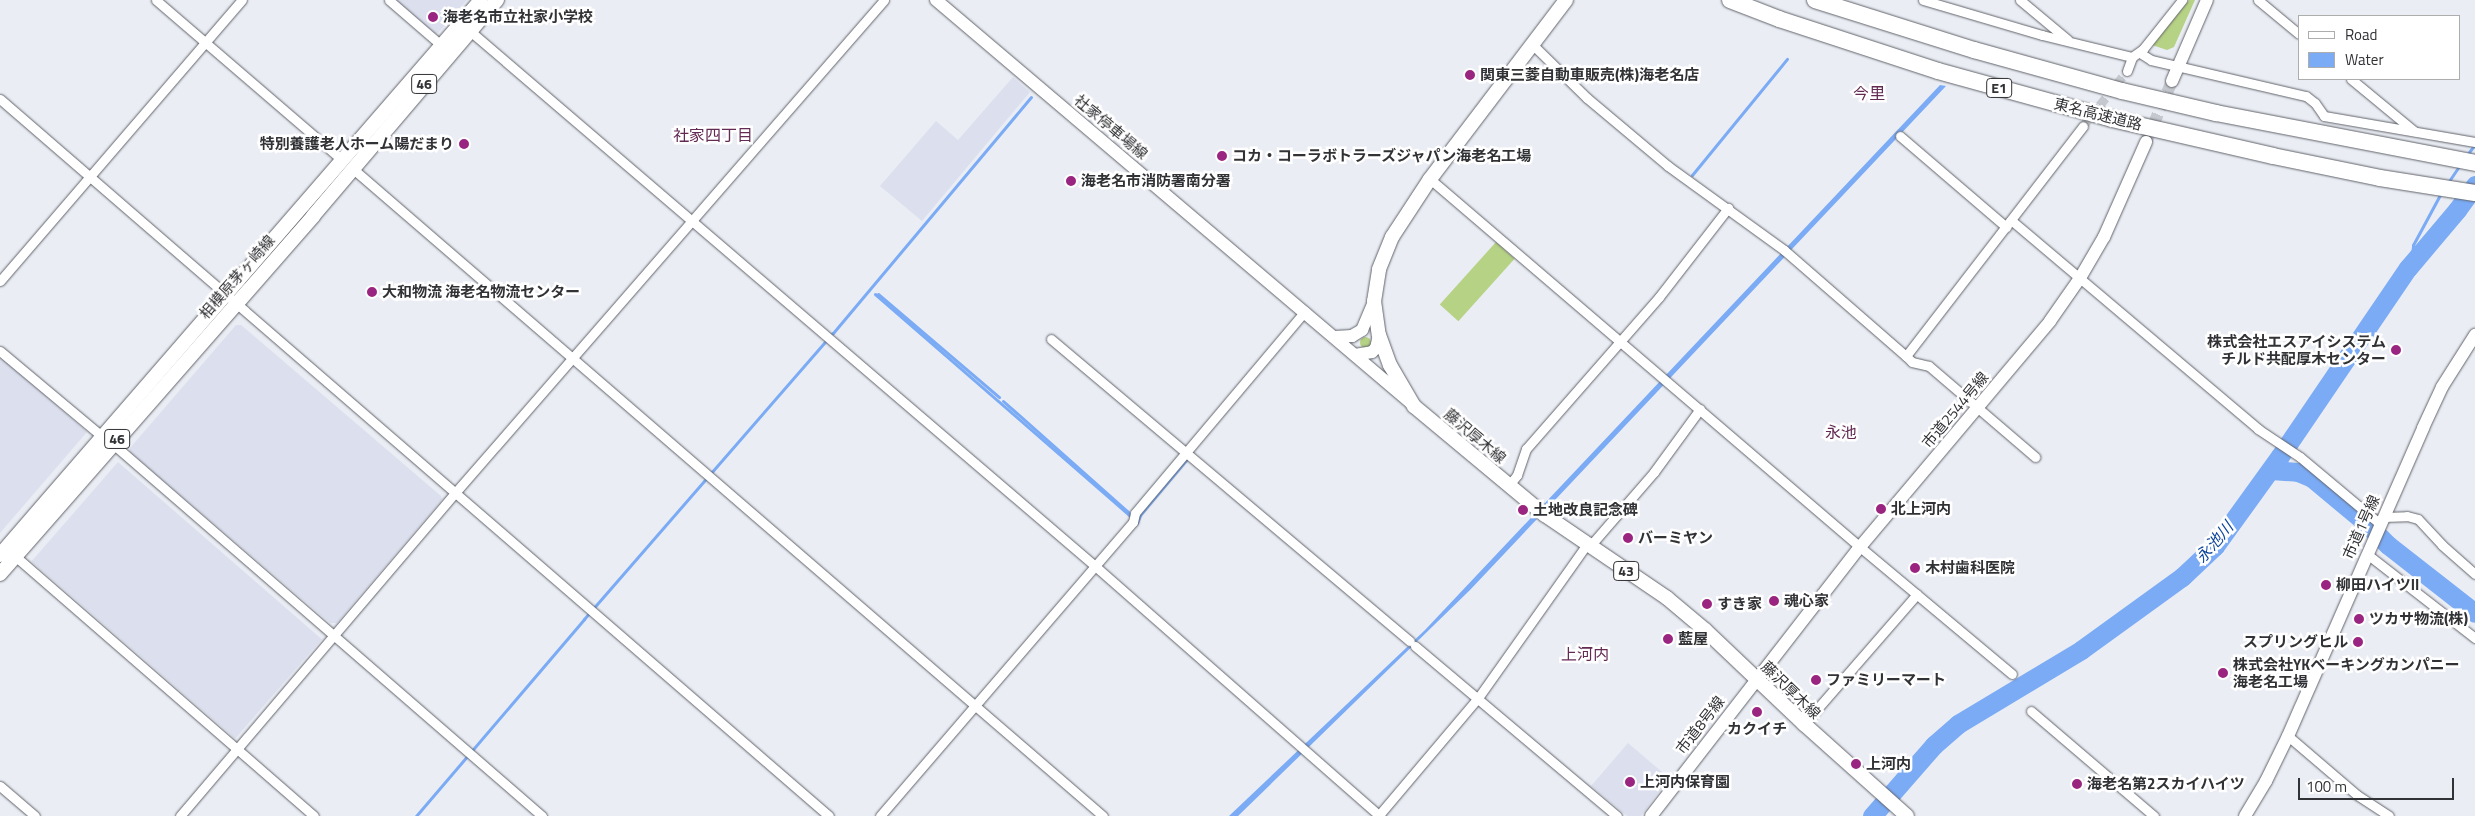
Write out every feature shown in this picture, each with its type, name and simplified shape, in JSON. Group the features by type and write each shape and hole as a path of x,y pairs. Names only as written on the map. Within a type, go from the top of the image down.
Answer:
{"highway":[{"name":"東名高速道路","path":"1730,0 1779,19 1938,72 2112,119 2273,156 2380,178 2475,193"},
{"name":"東名高速道路","path":"1815,0 1974,50 2122,92 2292,128 2475,163"}],"main road":[{"name":"相模原茅ヶ崎線","path":"347,164 441,45 480,0"},
{"name":"相模原茅ヶ崎線","path":"0,574 9,554 347,164 497,0"},
{"name":"藤沢厚木線","path":"1566,0 1430,179 1389,243 1379,270 1374,301 1379,335 1396,378 1414,406 1541,512 1667,598 1758,679 1804,724 1902,813"}],"street":[{"path":"156,0 976,704 1103,816"},
{"path":"0,281 242,0"},
{"path":"389,0 441,45"},
{"path":"180,816 454,494 884,0"},
{"name":"社家停車場線","path":"936,0 1305,311 1414,406"},
{"path":"1923,0 2070,42 2136,55 2150,60 2306,96 2315,103 2324,116 2473,142"},
{"path":"2020,0 2070,42"},
{"path":"2127,71 2136,55 2182,0"},
{"path":"2172,81 2207,0"},
{"path":"2258,0 2298,33"},
{"path":"470,31 1094,565 1380,816 1478,698 1589,545 1654,472 1700,409"},
{"path":"1532,44 1587,98 1653,154 1786,252 1912,362 1929,366 2035,457"},
{"path":"2352,80 2415,131"},
{"path":"0,99 91,176 230,300 454,494 829,816"},
{"path":"1906,356 2083,126"},
{"path":"1900,136 2080,278 2258,429 2278,440 2380,523 2407,516 2418,519 2442,545 2475,574"},
{"name":"市道2544号線","path":"1758,679 1860,547 2050,320 2080,278 2104,238 2146,142"},
{"path":"1430,179 1860,547 2012,674"},
{"path":"1509,485 1517,476 1526,449 1621,342 1687,262 1728,208"},
{"path":"1335,337 1352,336 1362,330 1374,301"},
{"path":"880,816 1094,565 1133,522 1135,514 1305,311"},
{"path":"1355,355 1372,352 1376,348 1379,335"},
{"name":"市道1号線","path":"2245,816 2266,781 2288,736 2380,523 2442,387 2475,336"},
{"path":"1051,339 1188,452 1617,816"},
{"path":"0,351 108,440 542,816"},
{"path":"9,554 314,816"},
{"path":"2367,554 2475,638"},
{"path":"1804,724 1917,594"},
{"name":"市道8号線","path":"1651,816 1758,679"},
{"path":"2031,711 2154,816"},
{"path":"2288,736 2357,795 2389,816"},
{"path":"0,786 35,816"}],"shaded area":[{"name":"海老名市立社家小学校","path":"394,0 467,0 438,33 434,34"},
{"path":"1013,77 1030,92 922,221 880,186 936,121 958,140"},
{"path":"236,325 241,325 441,496 442,500 337,623 330,623 130,452 130,448"},
{"path":"0,356 87,432 0,533"},
{"path":"118,462 322,639 235,739 31,562"},
{"name":"上河内保育園","path":"1628,743 1669,778 1641,816 1627,816 1591,786"}],"green space":[{"path":"2189,0 2195,0 2174,47 2167,50 2152,45"},
{"path":"1496,242 1515,259 1458,321 1440,304"},
{"path":"1365,336 1371,342 1365,348 1359,342"}],"water":[{"path":"1940,85 1946,86 1470,590 1238,816 1229,816 1425,630"}],"waterway":[{"path":"1692,175 1787,59"},
{"path":"416,816 584,619 833,333 1031,97"},
{"path":"2467,155 2475,144"},
{"path":"2447,184 2459,166"},
{"name":"永池川","path":"1872,816 1934,745 1958,724 2081,650 2182,577 2215,546 2280,456 2408,268 2457,210 2475,185"},
{"path":"2411,265 2413,245 2441,193"},
{"path":"875,294 1130,516"},
{"path":"878,294 999,397"},
{"path":"1003,401 1129,513"},
{"path":"1137,523 1140,515 1187,459"},
{"path":"2271,470 2298,472 2312,478 2366,523 2388,545 2475,613"}],"tunnel":[{"path":"2083,126 2127,71"},
{"path":"2146,142 2172,81"}],"place":[{"name":"海老名市立社家小学校","path":"433,17"},
{"name":"関東三菱自動車販売(株)海老名店","path":"1470,75"},
{"name":"特別養護老人ホーム陽だまり","path":"464,144"},
{"name":"コカ・コーラボトラーズジャパン海老名工場","path":"1222,156"},
{"name":"海老名市消防署南分署","path":"1071,181"},
{"name":"大和物流 海老名物流センター","path":"372,292"},
{"name":"株式会社エスアイシステム チルド共配厚木センター","path":"2396,350"},
{"name":"北上河内","path":"1881,509"},
{"name":"土地改良記念碑","path":"1523,510"},
{"name":"バーミヤン","path":"1628,538"},
{"name":"木村歯科医院","path":"1915,568"},
{"name":"柳田ハイツII","path":"2326,585"},
{"name":"魂心家","path":"1774,601"},
{"name":"すき家","path":"1707,604"},
{"name":"ツカサ物流(株)","path":"2359,619"},
{"name":"藍屋","path":"1668,639"},
{"name":"スプリングヒル","path":"2358,642"},
{"name":"株式会社YKベーキングカンパニー 海老名工場","path":"2223,673"},
{"name":"ファミリーマート","path":"1816,680"},
{"name":"カクイチ","path":"1757,712"},
{"name":"上河内","path":"1856,764"},
{"name":"上河内保育園","path":"1630,782"},
{"name":"海老名第2スカイハイツ","path":"2077,784"}],"district":[{"name":"今里","path":"1869,93"},
{"name":"社家四丁目","path":"713,135"},
{"name":"永池","path":"1841,432"},
{"name":"上河内","path":"1585,654"}]}
